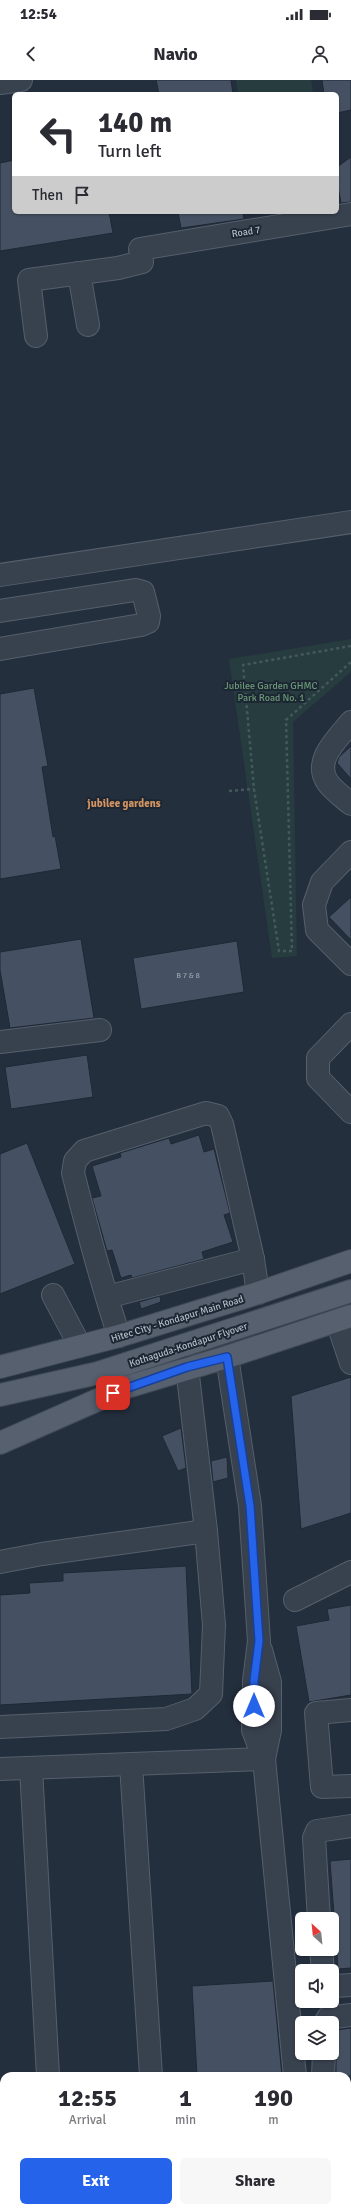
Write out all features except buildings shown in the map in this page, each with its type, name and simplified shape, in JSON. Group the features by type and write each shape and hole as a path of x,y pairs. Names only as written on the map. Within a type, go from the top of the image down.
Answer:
{"main road":[{"name":"Hitec City - Kondapur Main Road","path":"0,1367 119,1336 258,1293 351,1260"},
{"name":"Kothaguda-Kondapur Flyover","path":"0,1395 98,1373 351,1291"},
{"path":"0,1443 127,1387 187,1367 227,1357 344,1318"}],"street":[{"path":"0,83 21,80"},
{"name":"Road 7","path":"36,336 30,280 79,273 141,256 351,214"},
{"path":"79,273 88,324"},
{"path":"0,575 351,522"},
{"path":"0,611 135,590 143,592 149,616 148,622 141,624 0,649"},
{"path":"351,722 325,753 323,770 328,783 351,804"},
{"path":"351,852 322,882 314,905 317,930 351,964"},
{"path":"351,1024 318,1058 318,1078 351,1112"},
{"path":"0,1042 100,1030"},
{"path":"119,1336 106,1297 72,1173 75,1161 84,1151 206,1113 218,1116 222,1124 253,1259 258,1293"},
{"path":"106,1297 253,1259"},
{"path":"53,1295 80,1346"},
{"path":"344,1318 351,1363"},
{"path":"227,1357 250,1506 259,1641 254,1681 254,1730 264,1758 295,2072"},
{"path":"0,1727 166,1719 194,1709 210,1694 214,1625 206,1531 187,1367"},
{"path":"0,1562 42,1554 206,1531"},
{"path":"296,1600 351,1572"},
{"path":"351,1710 316,1713 322,1787 351,1786"},
{"path":"0,1769 264,1758"},
{"path":"131,1764 151,2072"},
{"path":"31,1768 48,2072"},
{"path":"319,1912 314,1838 318,1831 351,1826"},
{"path":"339,1986 351,1985"},
{"path":"339,2017 351,2015"},
{"path":"323,2072 324,2060"}],"path":[{"path":"351,646 243,665 254,789 279,951 292,951 286,720 351,662"},
{"path":"229,791 254,789"}],"green space":[{"path":"236,80 311,80 313,92 238,92"},
{"name":"Jubilee Garden GHMC Park Road No. 1","path":"351,639 351,672 293,722 297,956 272,958 229,659"}],"district":[{"name":"jubilee gardens","path":"124,803"}],"route":[{"path":"113,1393 187,1367 227,1357 250,1506 259,1641 254,1681 254,1706"}]}
